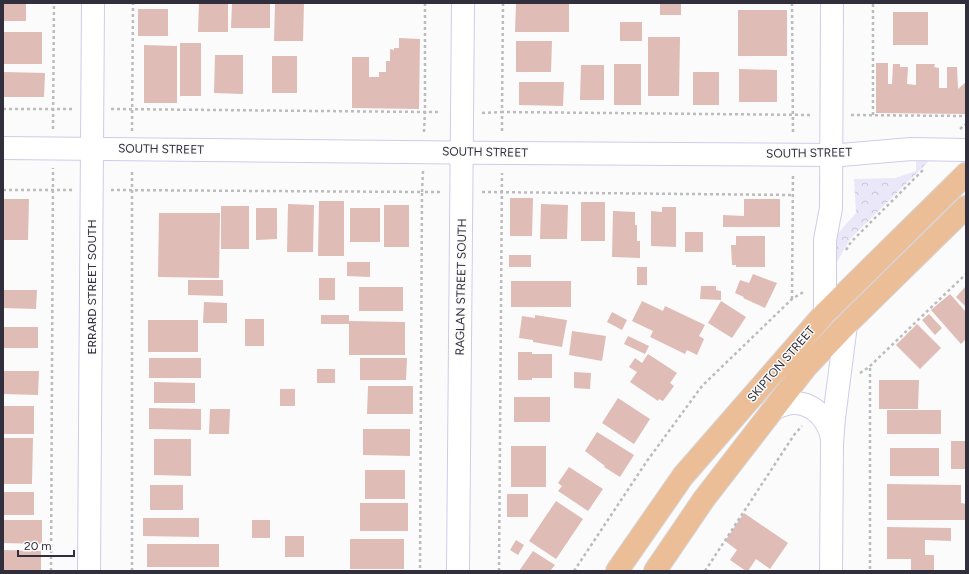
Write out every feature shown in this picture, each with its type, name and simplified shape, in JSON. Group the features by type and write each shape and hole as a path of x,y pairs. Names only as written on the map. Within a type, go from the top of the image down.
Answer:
{"highway":[{"name":"SKIPTON STREET","path":"617,571 683,476 825,313 966,174"},
{"name":"SKIPTON STREET","path":"655,571 704,499 806,367 846,325 966,207"}],"street":[{"name":"ERRARD STREET SOUTH","path":"89,571 93,3"},
{"name":"RAGLAN STREET SOUTH","path":"458,571 463,3"},
{"path":"825,313 825,235 831,213 832,3"},
{"name":"SOUTH STREET","path":"3,148 832,154 911,149 966,150"},
{"path":"831,571 832,444 846,325"},
{"path":"773,408 795,403 805,405 816,411 825,419 830,432 832,444"}],"path":[{"path":"3,109 53,109 54,3"},
{"path":"133,3 132,110 425,112 425,3"},
{"path":"503,3 502,112 792,114 792,3"},
{"path":"873,3 873,115 966,116"},
{"path":"844,254 851,242 943,149 946,140 966,124"},
{"path":"3,190 52,190 50,571"},
{"path":"132,571 133,190 140,190 422,192 420,571"},
{"path":"499,571 502,193 793,195 792,299"},
{"path":"838,388 870,367 966,274"},
{"path":"574,571 647,461 702,386 792,299 816,286 825,278"},
{"path":"870,367 870,571"},
{"path":"705,571 794,435 816,411"}],"green space":[{"path":"916,158 931,159 850,239 836,264 834,264 834,238 856,213 854,179 895,178 916,171"}],"building":[{"path":"3,3 26,3 26,21 3,21"},
{"path":"199,3 228,3 228,32 198,32"},
{"path":"232,3 270,3 270,28 231,28"},
{"path":"275,3 304,3 303,41 274,41"},
{"path":"516,3 569,3 569,32 515,32"},
{"path":"660,3 681,3 681,15 660,15"},
{"path":"138,9 168,9 168,36 138,36"},
{"path":"738,10 787,10 787,56 738,56"},
{"path":"893,12 928,12 928,45 893,45"},
{"path":"620,22 642,22 642,41 620,41"},
{"path":"3,32 42,32 42,64 3,64"},
{"path":"648,37 680,37 679,96 648,96"},
{"path":"399,38 420,39 419,109 352,108 352,57 369,57 369,77 379,77 379,72 386,72 386,61 390,61 390,49 394,50 394,48 399,48"},
{"path":"516,41 552,41 551,72 516,72"},
{"path":"180,43 201,43 201,96 180,96"},
{"path":"144,45 177,46 177,103 144,103"},
{"path":"215,55 243,55 243,94 214,93"},
{"path":"272,56 297,56 297,93 272,93"},
{"path":"876,63 888,63 888,84 892,84 893,64 900,64 900,67 908,67 907,84 916,85 916,64 935,64 934,67 939,68 939,88 947,88 947,67 957,67 958,89 966,82 966,114 876,113"},
{"path":"614,64 641,64 641,105 614,105"},
{"path":"581,65 604,65 604,100 580,100"},
{"path":"739,69 777,70 777,102 739,102"},
{"path":"3,72 45,73 44,97 3,97"},
{"path":"693,72 719,72 719,105 693,105"},
{"path":"519,82 564,82 563,106 519,105"},
{"path":"510,198 533,198 532,236 510,236"},
{"path":"3,199 29,199 28,240 3,240"},
{"path":"744,199 780,199 780,227 723,227 723,215 744,216"},
{"path":"319,201 344,201 344,256 318,256"},
{"path":"581,202 605,202 605,241 581,241"},
{"path":"288,204 314,205 313,252 287,252"},
{"path":"541,204 568,205 567,239 540,239"},
{"path":"384,205 409,205 409,247 384,247"},
{"path":"221,206 249,206 249,249 221,249"},
{"path":"662,207 676,207 676,247 651,246 651,211 662,212"},
{"path":"256,208 277,208 277,239 256,240"},
{"path":"350,208 380,208 380,242 350,242"},
{"path":"613,211 635,212 637,241 640,241 640,258 612,257"},
{"path":"159,213 220,213 219,278 158,277"},
{"path":"685,232 703,232 703,252 685,252"},
{"path":"736,236 765,236 765,267 736,267 736,265 732,265 731,245 736,245"},
{"path":"509,255 531,255 531,267 509,267"},
{"path":"347,262 370,262 370,277 347,276"},
{"path":"637,267 647,267 647,285 637,285"},
{"path":"753,274 777,283 765,308 735,293 740,280 749,283"},
{"path":"319,278 335,278 335,300 319,300"},
{"path":"188,280 223,280 223,296 188,295"},
{"path":"511,281 571,281 571,307 511,307"},
{"path":"701,286 716,286 716,290 721,291 721,300 700,299"},
{"path":"966,286 966,307 956,297"},
{"path":"359,287 403,287 403,311 359,311"},
{"path":"3,290 37,290 36,309 3,308"},
{"path":"950,294 966,312 966,339 961,344 931,310"},
{"path":"642,301 663,311 665,306 705,325 699,336 704,339 697,355 687,350 685,354 650,337 653,331 632,321"},
{"path":"721,301 746,317 732,338 708,323"},
{"path":"204,302 227,303 227,323 203,323"},
{"path":"612,312 627,320 622,330 607,322"},
{"path":"929,314 942,328 935,335 922,320"},
{"path":"321,315 349,315 349,321 405,322 405,355 349,355 349,324 321,324"},
{"path":"535,315 567,320 562,347 519,338 522,316 535,318"},
{"path":"245,319 264,319 264,346 245,346"},
{"path":"148,320 198,320 198,352 148,352"},
{"path":"917,324 941,348 920,369 896,345"},
{"path":"3,327 38,327 38,348 3,348"},
{"path":"572,331 606,336 602,361 569,355"},
{"path":"628,336 649,346 645,354 624,344"},
{"path":"518,352 552,354 552,378 518,380"},
{"path":"648,354 677,373 670,383 674,386 663,401 659,399 658,401 630,382 637,372 629,367 635,358 642,363"},
{"path":"149,358 201,358 201,378 149,378"},
{"path":"360,358 407,358 406,380 360,380"},
{"path":"317,369 335,369 335,383 317,383"},
{"path":"3,371 39,371 38,395 3,394"},
{"path":"574,372 591,373 590,389 574,388"},
{"path":"879,380 919,380 918,409 879,409"},
{"path":"154,382 195,383 195,403 154,403"},
{"path":"368,386 413,386 413,414 367,414"},
{"path":"280,389 295,389 295,406 280,406"},
{"path":"514,397 550,397 550,422 514,422"},
{"path":"618,398 650,419 634,444 602,423"},
{"path":"3,406 34,406 34,434 3,434"},
{"path":"149,408 201,409 201,430 149,429"},
{"path":"210,409 230,409 229,434 209,434"},
{"path":"887,410 941,410 941,434 887,434"},
{"path":"363,429 410,429 410,456 363,455"},
{"path":"597,432 634,455 620,477 604,467 605,466 585,451"},
{"path":"4,438 33,438 32,484 4,484"},
{"path":"154,439 191,439 191,476 154,475"},
{"path":"951,441 966,441 966,469 951,469"},
{"path":"511,446 546,446 546,487 511,487"},
{"path":"890,448 939,448 939,476 890,476"},
{"path":"569,467 603,489 588,511 558,491 562,486 558,483"},
{"path":"365,470 405,470 405,499 365,499"},
{"path":"887,484 961,485 961,503 966,504 966,520 887,520"},
{"path":"150,485 183,485 183,510 150,510"},
{"path":"3,492 34,492 34,515 3,515"},
{"path":"507,494 528,494 528,517 507,517"},
{"path":"556,501 583,519 556,559 529,541"},
{"path":"360,503 408,503 408,531 360,531"},
{"path":"744,513 788,543 770,569 756,559 748,571 746,571 730,560 737,550 725,541"},
{"path":"143,518 199,518 199,537 143,536"},
{"path":"3,520 42,520 42,544 3,543"},
{"path":"252,520 270,520 270,538 252,538"},
{"path":"887,527 951,528 951,541 925,540 925,555 934,555 934,571 911,571 911,559 887,559"},
{"path":"285,536 304,536 304,557 285,557"},
{"path":"350,539 404,539 404,569 350,569"},
{"path":"516,540 524,545 518,555 510,550"},
{"path":"147,544 219,544 219,567 147,567"},
{"path":"3,550 41,551 41,570 3,570"},
{"path":"533,551 555,565 550,571 519,571"}]}
